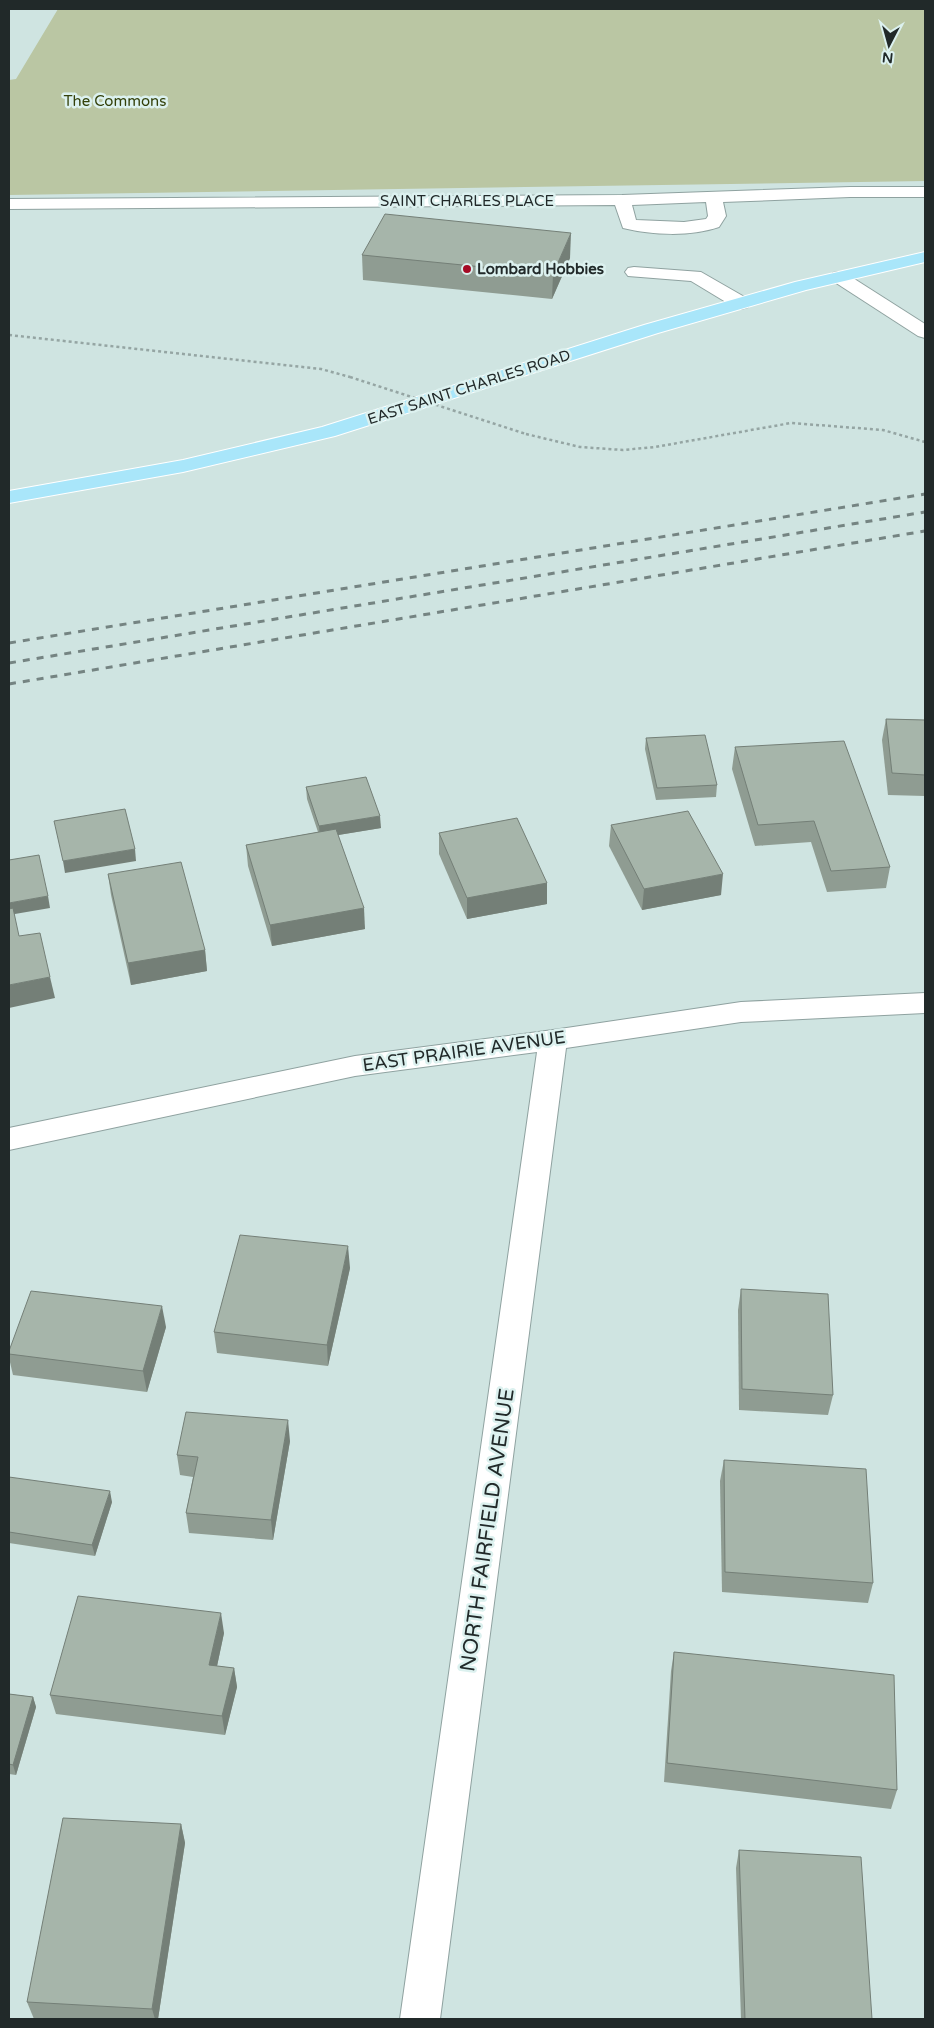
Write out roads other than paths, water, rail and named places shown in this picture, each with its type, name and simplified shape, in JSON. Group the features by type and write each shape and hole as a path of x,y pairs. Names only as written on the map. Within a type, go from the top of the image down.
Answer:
{"main road":[{"name":"EAST SAINT CHARLES ROAD","path":"9,497 183,466 328,432 572,354 740,303 925,257"}],"street":[{"name":"SAINT CHARLES PLACE","path":"9,204 622,200 925,192"},
{"path":"622,200 629,224 646,227 701,226 714,222 717,216 712,197"},
{"path":"634,272 695,276 740,303"},
{"path":"839,277 925,332"},
{"name":"EAST PRAIRIE AVENUE","path":"9,1138 355,1066 553,1040 741,1012 925,1003"},
{"name":"NORTH FAIRFIELD AVENUE","path":"420,2019 553,1040"}],"railway":[{"path":"9,643 925,494"},
{"path":"9,663 925,512"},
{"path":"9,684 925,531"}],"place":[{"name":"Lombard Hobbies","path":"467,269"}],"park label":[{"name":"The Commons","path":"115,101"}]}
